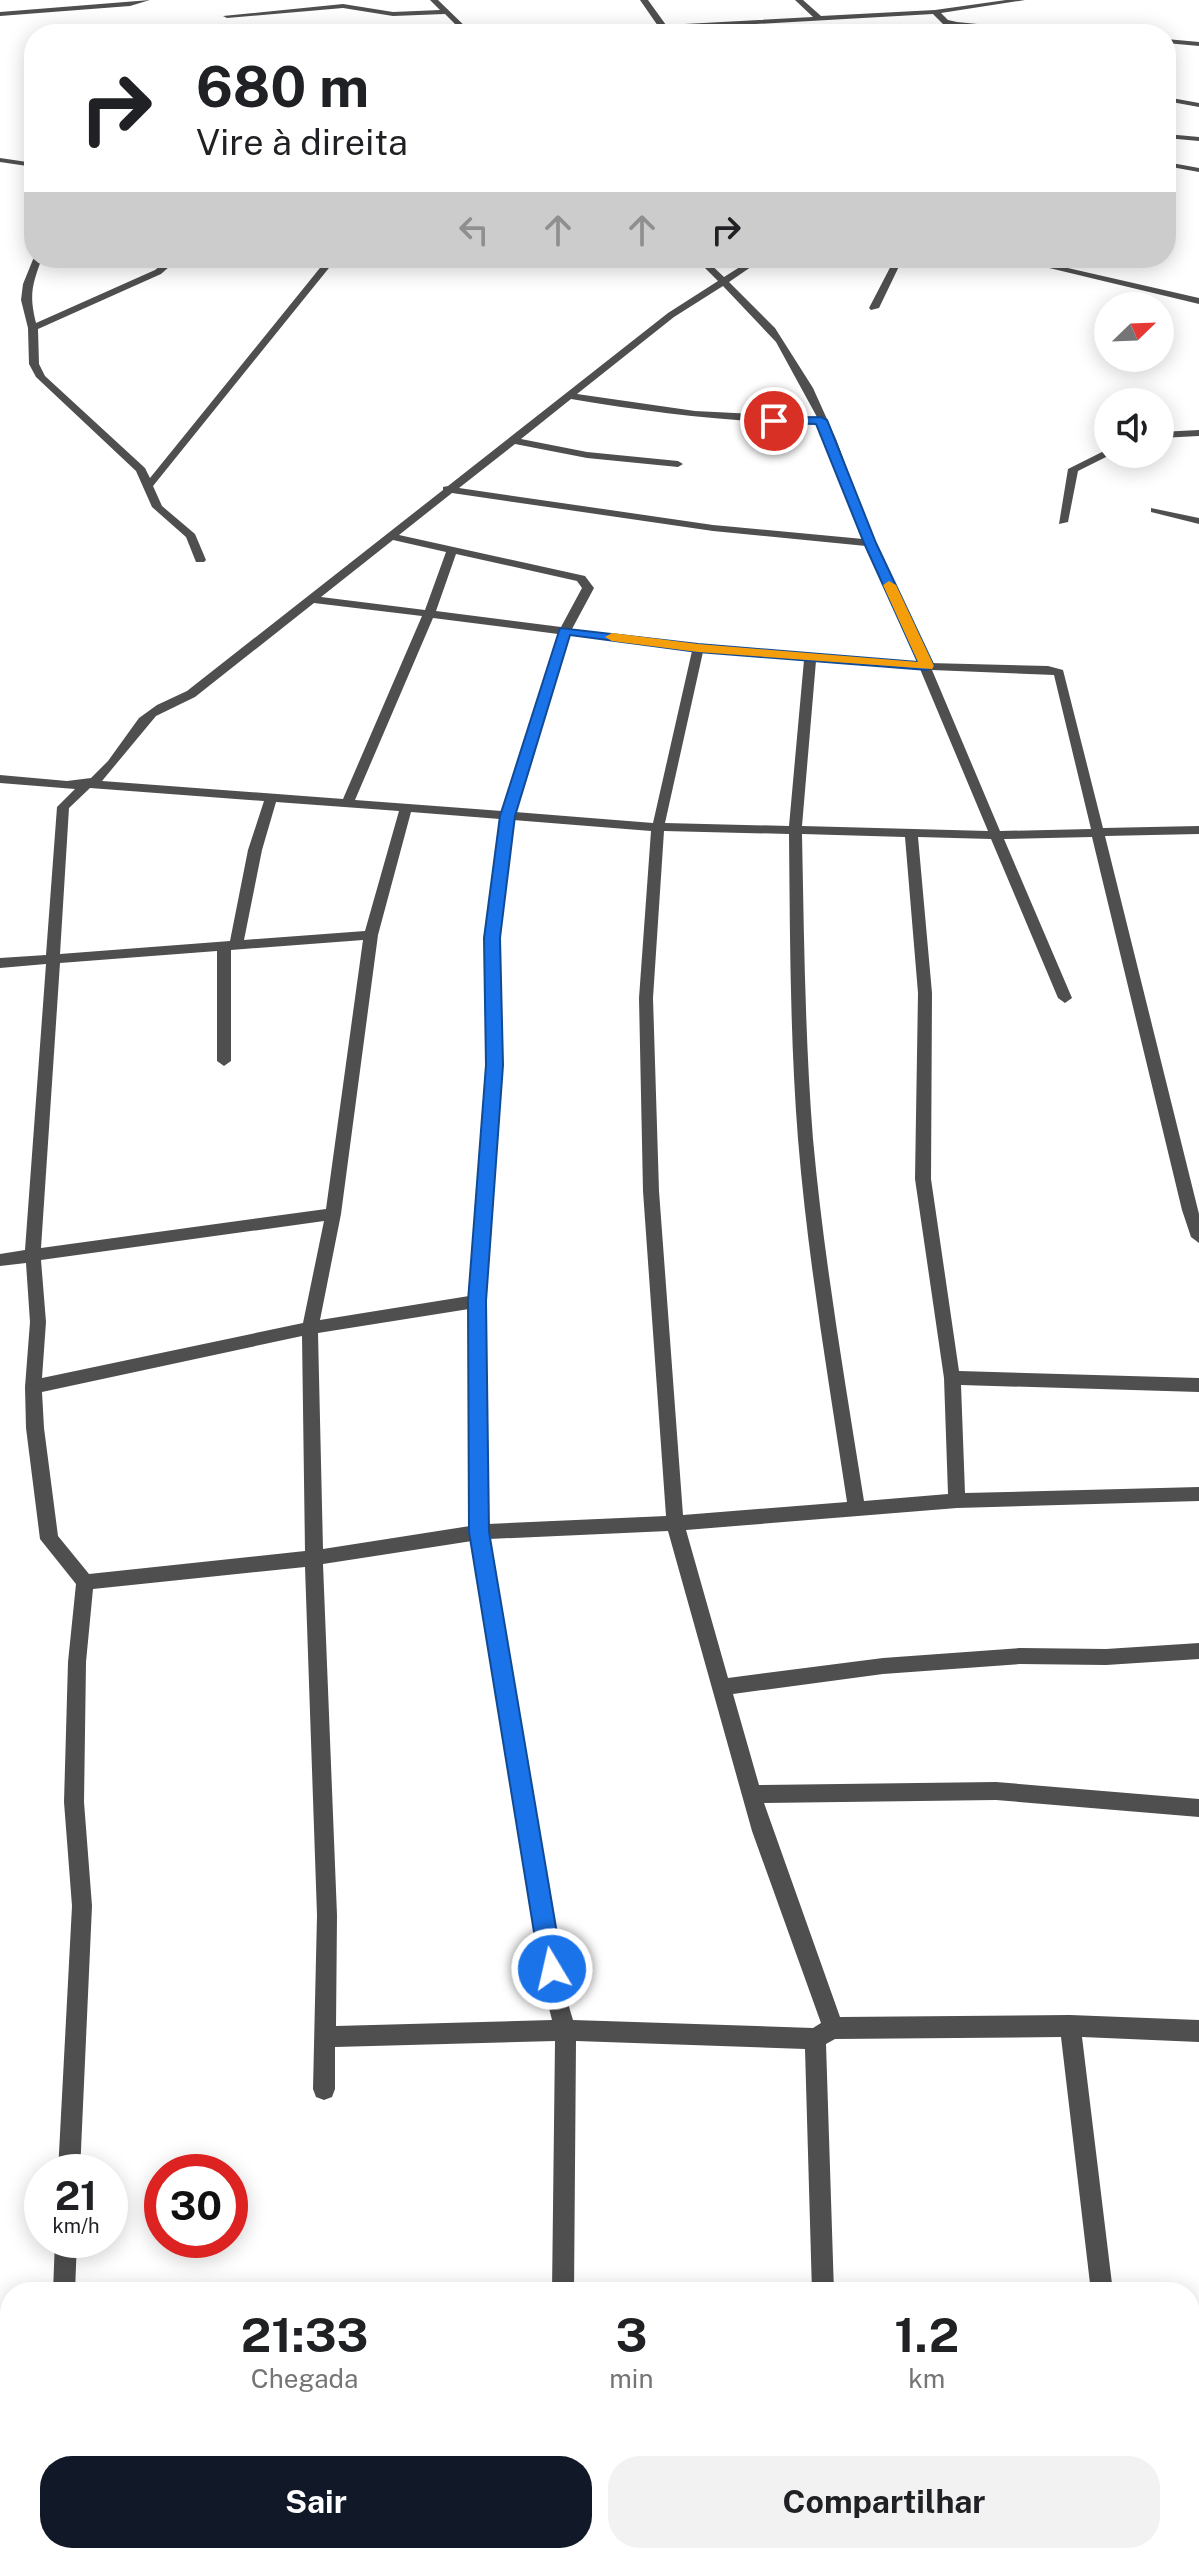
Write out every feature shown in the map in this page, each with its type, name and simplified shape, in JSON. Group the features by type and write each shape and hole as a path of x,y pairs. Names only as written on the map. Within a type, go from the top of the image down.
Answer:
{"street":[{"path":"0,14 130,4 146,0"},
{"path":"434,0 459,24"},
{"path":"644,0 660,24"},
{"path":"799,0 818,17"},
{"path":"696,24 908,9 935,12 1021,0"},
{"path":"286,1 293,10"},
{"path":"227,16 343,6 393,14 446,12"},
{"path":"935,12 946,22 959,24"},
{"path":"1176,42 1199,44"},
{"path":"1176,101 1199,105"},
{"path":"1176,137 1199,139"},
{"path":"0,160 24,164"},
{"path":"1176,166 1199,170"},
{"path":"0,169 24,167"},
{"path":"34,268 26,300 33,328 34,364 41,377 132,459 149,485 157,507 191,536 200,560"},
{"path":"33,328 163,268"},
{"path":"149,485 325,268"},
{"path":"709,268 765,321 795,363 870,543 927,666 994,835 1065,998"},
{"path":"70,2154 82,1906 74,1802 77,1662 85,1582 49,1539 41,1486 33,1387 38,1322 33,1256 63,807 87,784 101,779 116,753 151,713 191,694 671,315 745,268"},
{"path":"874,308 894,268"},
{"path":"1055,268 1199,301"},
{"path":"571,396 692,416 743,420 821,420"},
{"path":"1174,434 1199,433"},
{"path":"512,440 587,455 678,464"},
{"path":"1063,522 1073,469 1094,459"},
{"path":"447,489 713,528 870,543"},
{"path":"1155,510 1199,521"},
{"path":"393,537 581,578 588,588 565,631 507,816 492,938 495,1065 477,1301 479,1532 557,2000 566,2030 563,2073 563,2282"},
{"path":"347,804 452,551"},
{"path":"312,599 698,648 1059,673 1199,1237"},
{"path":"698,648 658,827 646,998 651,1191 675,1523 751,1794 824,2034 823,2282"},
{"path":"810,658 795,830 798,998 806,1140 826,1309 857,1509"},
{"path":"0,779 658,827 994,835 1199,830"},
{"path":"224,1061 230,946 271,799"},
{"path":"324,2089 327,1915 314,1558 310,1328 333,1214 371,935 406,809"},
{"path":"911,833 925,993 923,1179 952,1378 957,1501"},
{"path":"0,963 371,935"},
{"path":"0,1260 333,1214"},
{"path":"33,1387 310,1328 477,1301"},
{"path":"952,1378 1199,1385"},
{"path":"85,1582 314,1558 479,1532 675,1523 957,1501 1199,1494"},
{"path":"721,1687 899,1665 1020,1656 1106,1657 1199,1651"},
{"path":"751,1794 996,1791 1199,1808"},
{"path":"325,2037 566,2030 824,2034 1070,2026 1199,2031"},
{"path":"1070,2026 1101,2282"},
{"path":"64,2282 65,2258"}],"slow traffic":[{"path":"612,637 698,648 927,666 889,585"}],"route":[{"path":"552,1969 479,1532 477,1301 495,1065 492,938 507,816 565,631 698,648 927,666 870,543 821,420 774,421"}]}
